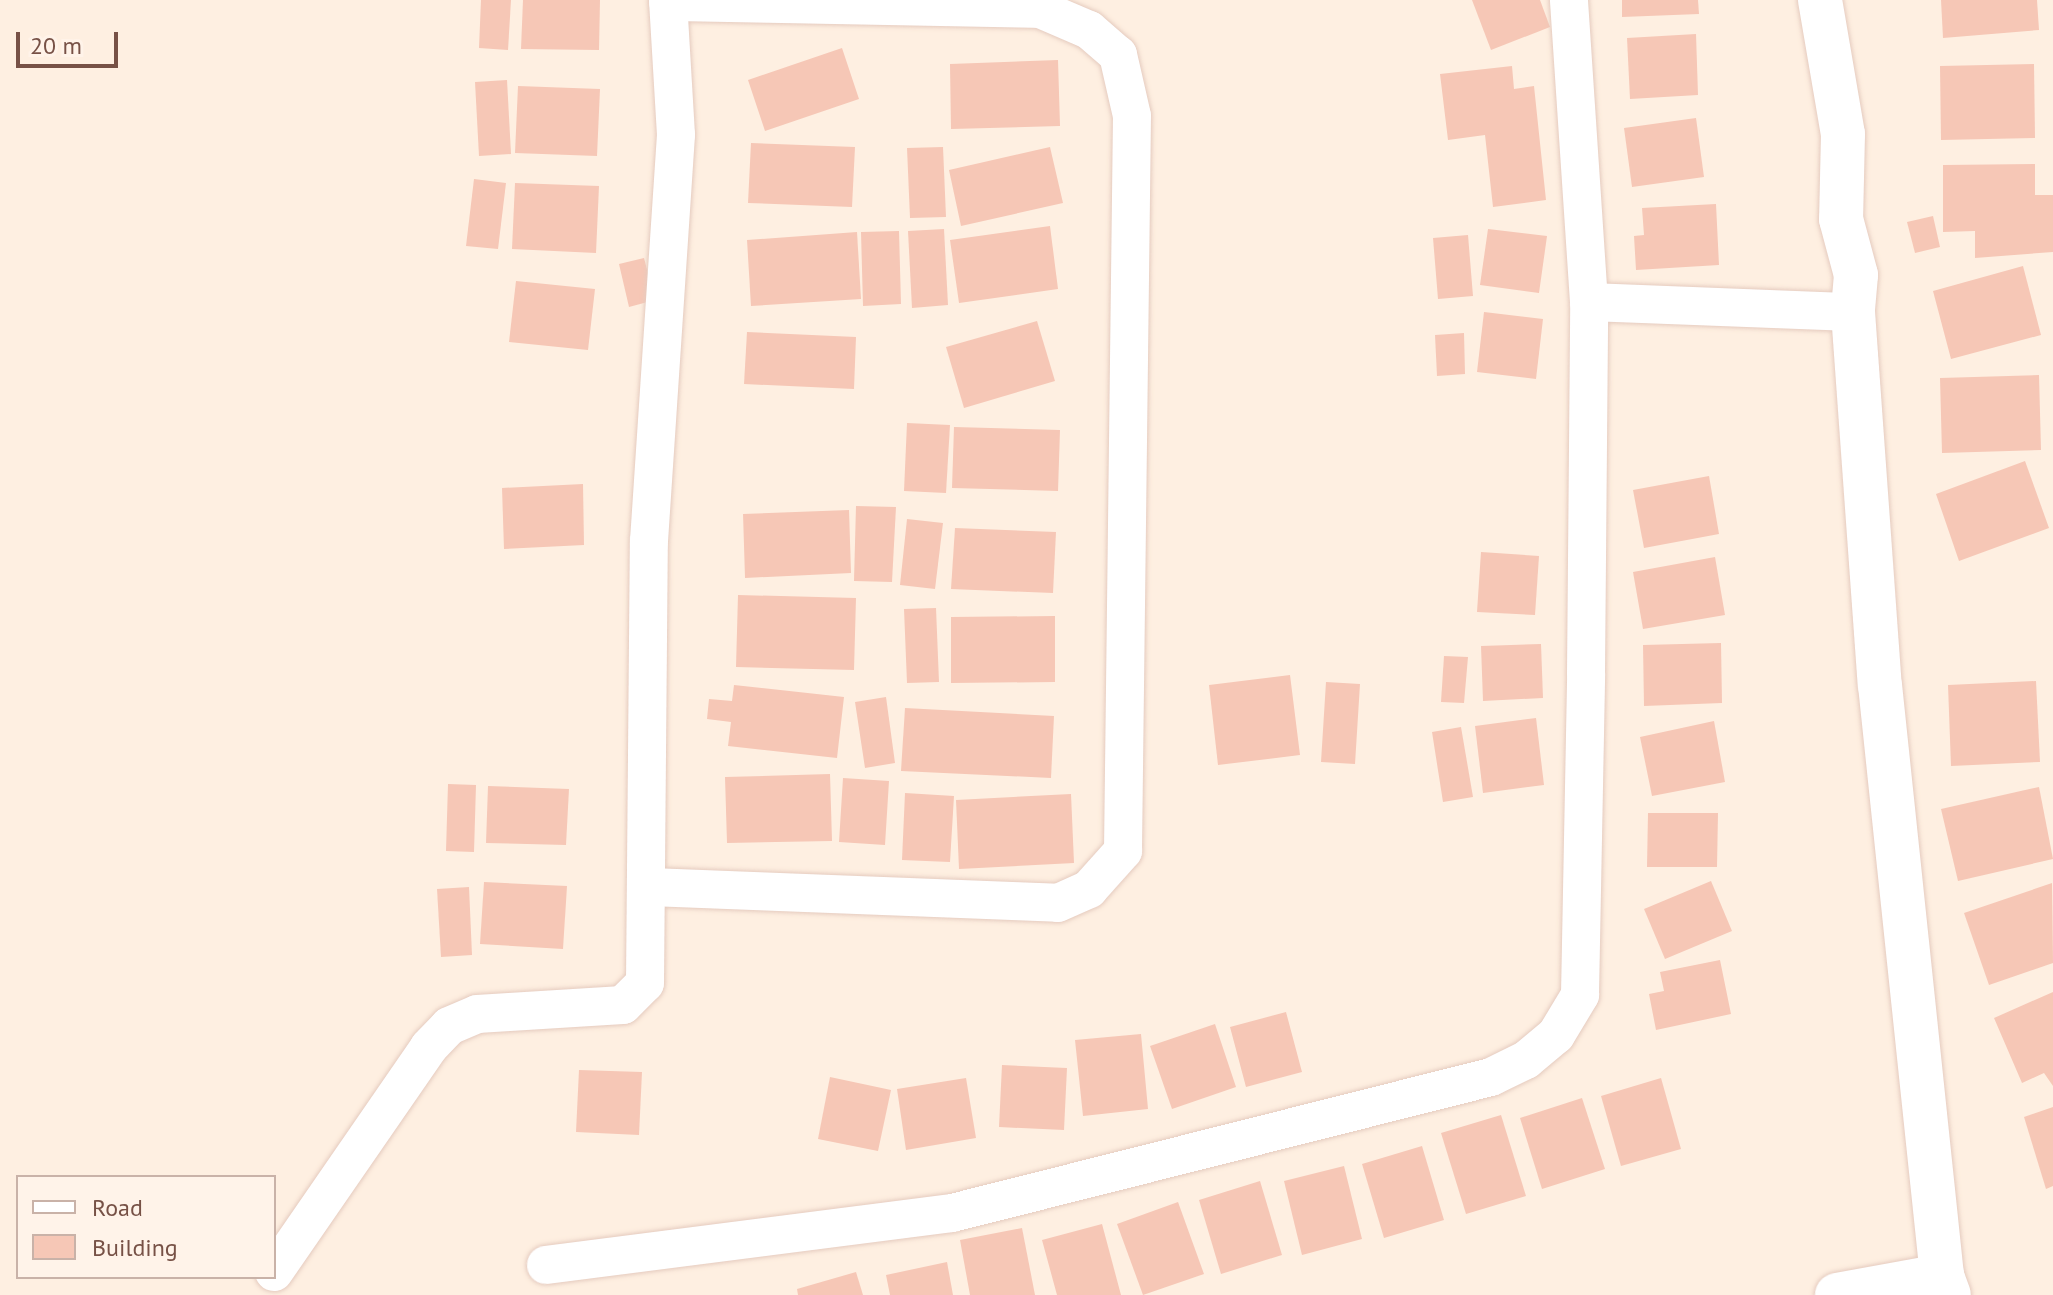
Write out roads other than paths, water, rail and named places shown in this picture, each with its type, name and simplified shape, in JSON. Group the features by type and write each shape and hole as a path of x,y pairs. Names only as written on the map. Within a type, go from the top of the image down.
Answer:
{"street":[{"path":"546,1265 952,1213 1491,1077 1526,1060 1556,1035 1580,995 1589,302 1569,0"},
{"path":"1820,0 1843,134 1841,219 1856,275 1853,312 1880,685 1945,1286 1837,1295"},
{"path":"276,1269 429,1047 449,1026 477,1014 623,1005 636,997 649,970 649,541 676,135 668,1 1040,9 1089,30 1118,55 1132,116 1123,851 1089,889 1058,903 650,887"},
{"path":"1589,302 1853,312"}]}
